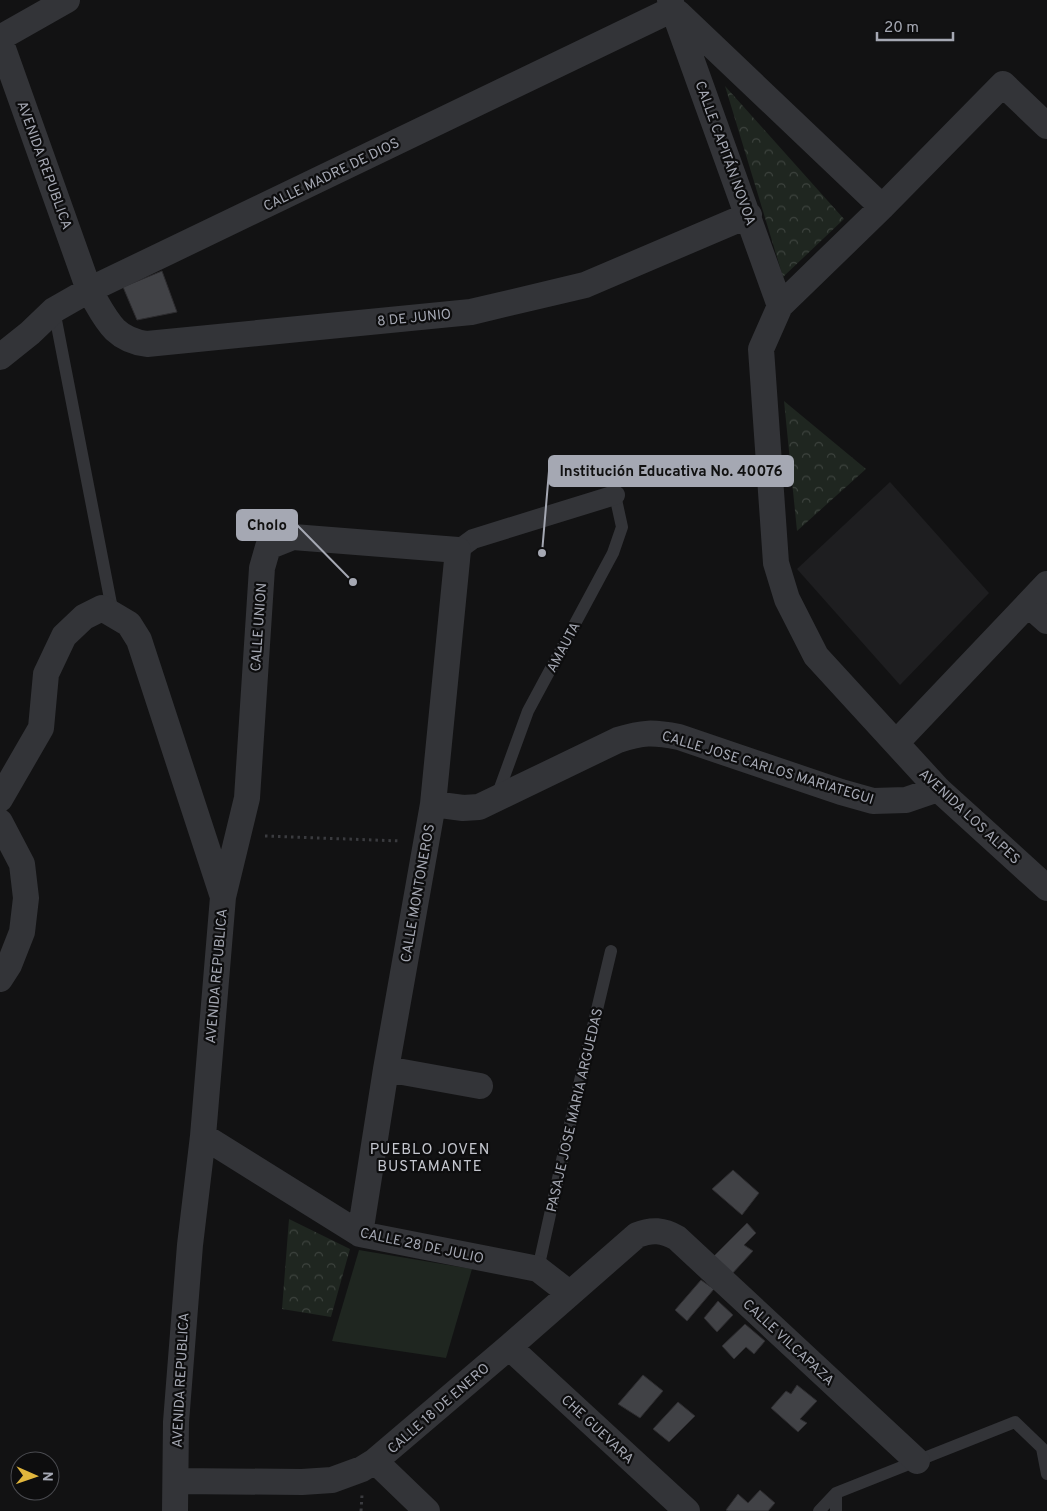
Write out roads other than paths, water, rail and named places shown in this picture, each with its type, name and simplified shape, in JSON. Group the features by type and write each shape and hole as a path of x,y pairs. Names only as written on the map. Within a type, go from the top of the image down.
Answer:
{"street":[{"path":"0,39 67,0"},
{"path":"672,4 882,207"},
{"name":"CALLE CAPITÁN NOVOA","path":"672,4 780,306"},
{"name":"CALLE MADRE DE DIOS","path":"0,357 30,333 54,310 89,290 672,4"},
{"name":"AVENIDA REPUBLICA","path":"0,39 89,290"},
{"path":"780,306 882,207 1003,84 1047,126"},
{"name":"8 DE JUNIO","path":"89,290 112,328 122,337 134,342 147,344 471,312 586,285 749,216"},
{"name":"AVENIDA LOS ALPES","path":"780,306 761,349 776,563 788,599 816,656 938,789 1047,888"},
{"path":"458,550 473,539 614,495"},
{"name":"CALLE UNION","path":"223,897 247,798 262,568 268,547 292,537 458,550"},
{"name":"CALLE MONTONEROS","path":"360,1234 386,1068 433,804 458,550"},
{"path":"896,743 1047,584"},
{"path":"1028,604 1047,621"},
{"path":"0,799 41,728 46,674 64,636 84,617 102,608 113,614"},
{"name":"AVENIDA REPUBLICA","path":"113,614 129,624 140,640 223,897 203,1136 190,1245 176,1422 175,1511"},
{"name":"CALLE JOSE CARLOS MARIATEGUI","path":"433,804 463,808 479,807 618,740 638,734 658,733 678,737 873,801 906,800 938,789"},
{"path":"0,822 22,864 26,898 22,932 9,965 0,979"},
{"path":"386,1068 480,1086"},
{"name":"CALLE 28 DE JULIO","path":"203,1136 360,1234 538,1269 569,1293"},
{"name":"CALLE 18 DE ENERO","path":"176,1481 302,1482 332,1480 362,1470 509,1347 637,1235 647,1231 658,1230"},
{"name":"CALLE VILCAPAZA","path":"658,1230 677,1238 917,1461"},
{"name":"CHE GUEVARA","path":"509,1347 687,1511"},
{"path":"375,1461 427,1511"}],"lane":[{"path":"54,310 113,614"},
{"name":"AMAUTA","path":"496,800 528,710 613,553 622,527 614,495"},
{"name":"PASAJE JOSE MARIA ARGUEDAS","path":"538,1269 611,951"},
{"path":"819,1511 836,1493 1015,1422 1042,1448 1047,1474"},
{"path":"836,1493 836,1511"}],"place":[{"name":"Institución Educativa No. 40076","path":"542,553"},
{"name":"Cholo","path":"353,582"}],"district":[{"name":"PUEBLO JOVEN BUSTAMANTE","path":"430,1158"}]}
